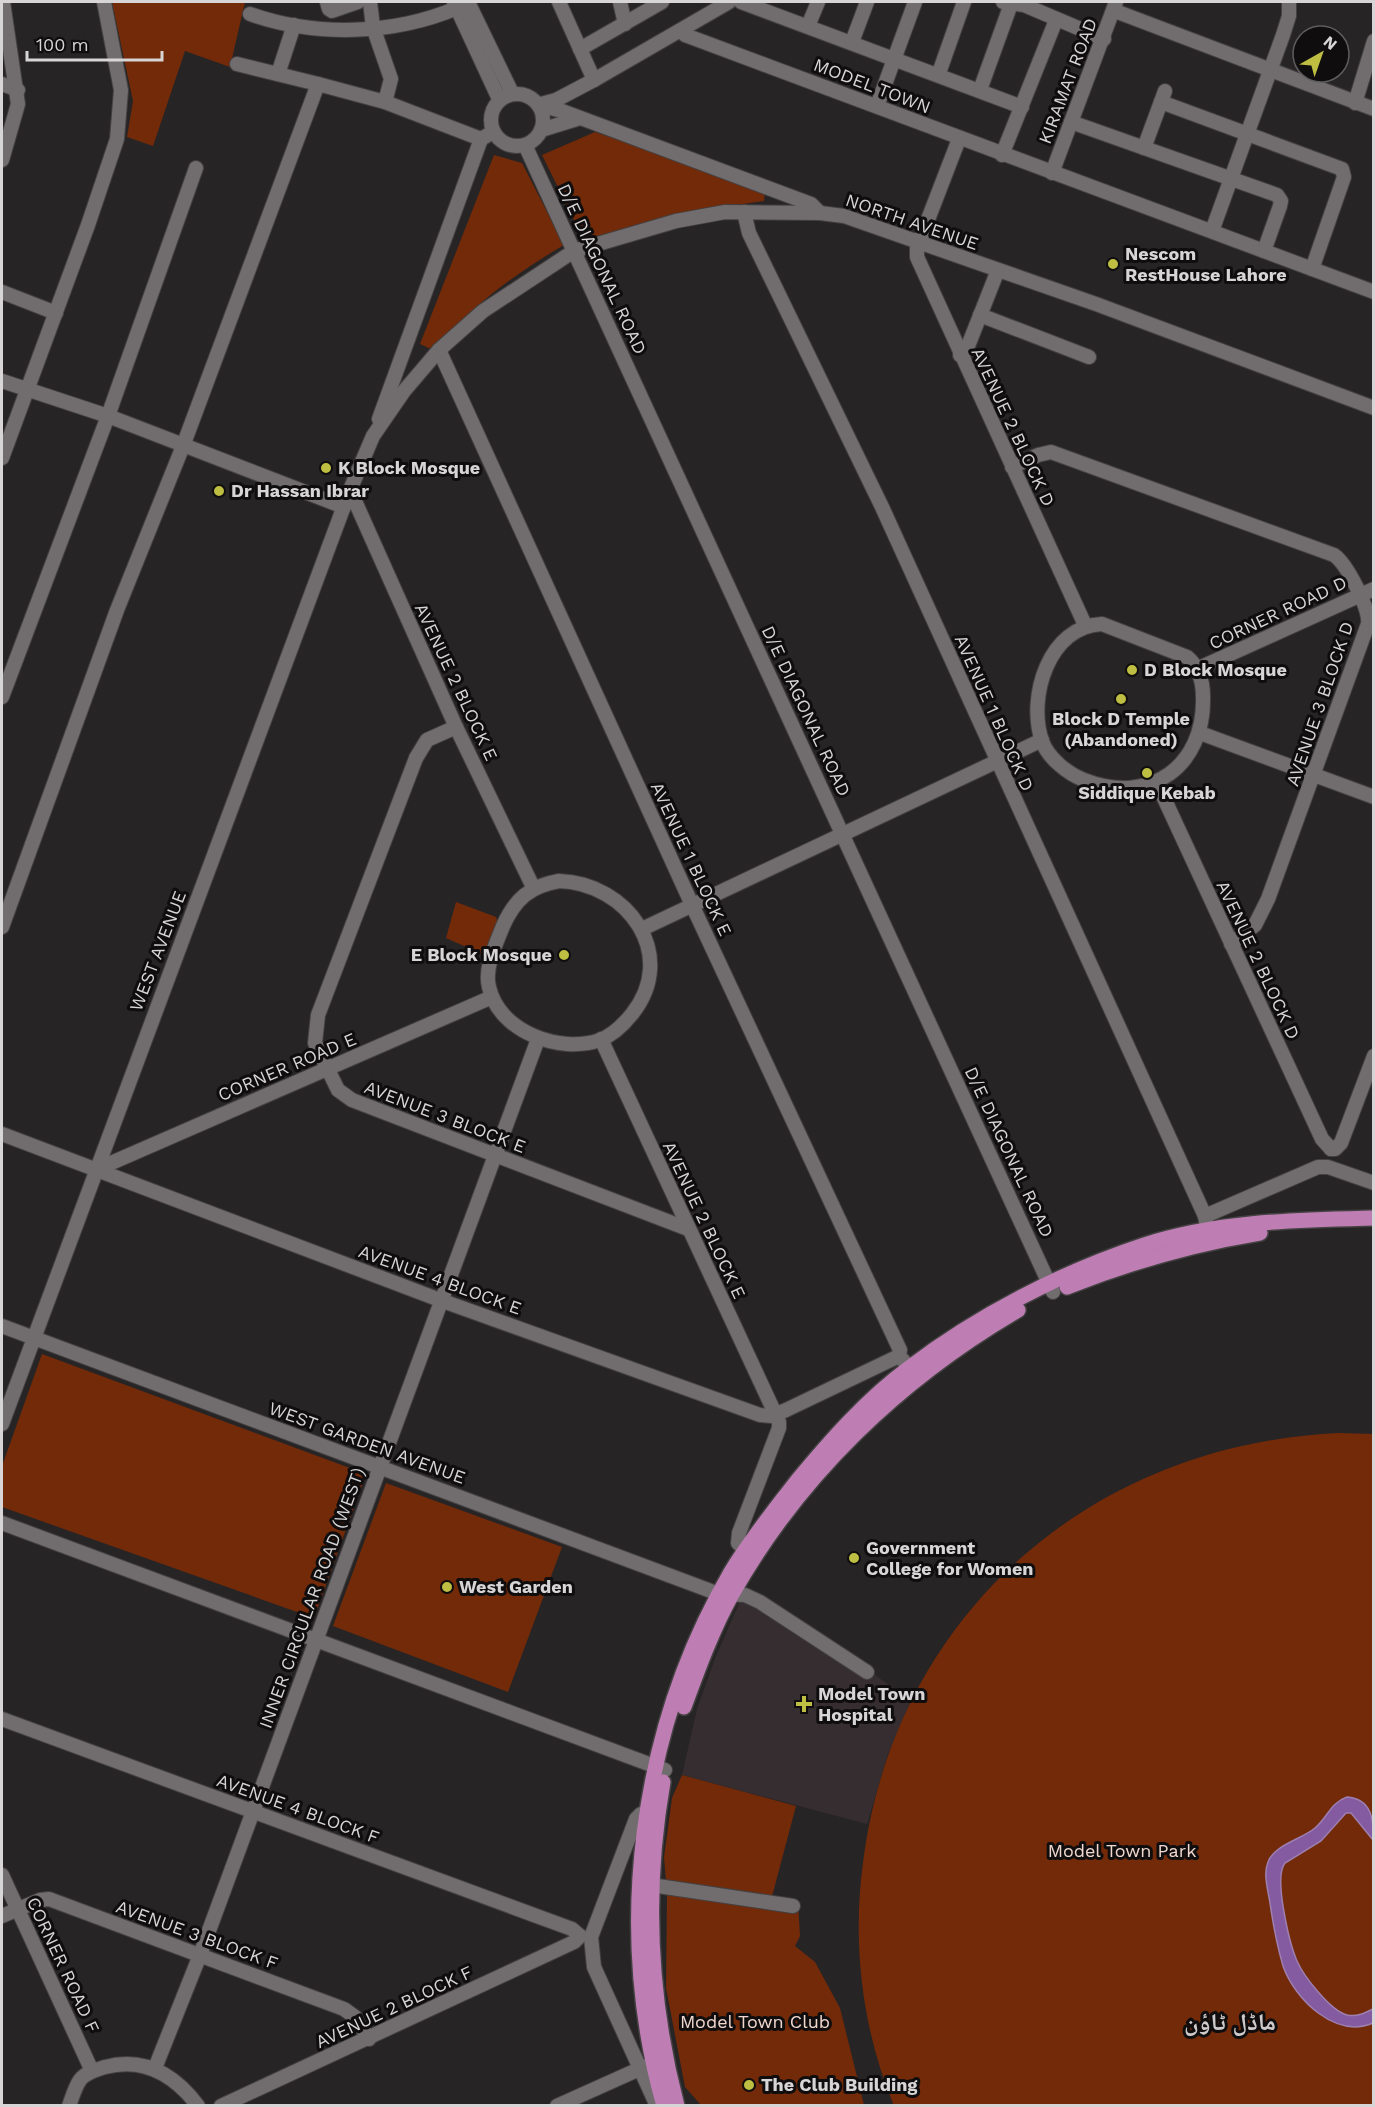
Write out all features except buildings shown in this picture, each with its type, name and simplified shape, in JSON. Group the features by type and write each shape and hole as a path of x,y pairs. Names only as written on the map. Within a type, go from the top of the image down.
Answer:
{"main road":[{"path":"664,2106 645,2013 640,1962 641,1892 646,1816 686,1673 745,1550 830,1443 909,1366 995,1311 1143,1246 1207,1229 1267,1222 1374,1218"},
{"path":"1207,1229 1268,1231 1374,1227"},
{"path":"725,1595 823,1468 868,1420 909,1366"},
{"path":"660,1769 651,1885 658,2014 677,2106"}],"street":[{"path":"2,458 117,139 121,90 104,2"},
{"path":"327,2 328,9 332,11 358,2"},
{"path":"370,2 373,27 391,79 385,102"},
{"path":"559,2 594,80"},
{"path":"620,2 625,24"},
{"path":"580,49 662,2"},
{"path":"539,105 555,100 594,80 729,2"},
{"path":"741,2 893,56 1022,106"},
{"path":"808,26 818,2"},
{"path":"852,42 867,2"},
{"path":"876,106 915,2"},
{"path":"939,74 964,2"},
{"path":"1212,231 1270,72 1288,16 1289,2"},
{"path":"250,14 271,22 330,30 402,26 435,17 460,4 505,96"},
{"path":"980,90 1021,4 1104,39"},
{"path":"1116,6 1270,72 1374,109"},
{"name":"KIRAMAT ROAD","path":"1052,173 1116,6"},
{"path":"2,156 18,104 18,90 3,8"},
{"path":"1002,154 1056,20"},
{"path":"278,74 294,25"},
{"name":"MODEL TOWN","path":"681,30 685,35 959,139 1374,292"},
{"path":"1355,103 1374,41"},
{"path":"237,64 385,102 504,143 525,145 538,136 541,130 542,113 539,105"},
{"path":"2,84 18,90"},
{"path":"2,927 117,610 183,446 318,84"},
{"path":"505,96 527,95 539,105 580,117 812,204 820,213"},
{"path":"373,436 487,136 490,118 505,96"},
{"path":"1144,148 1163,96 1248,132 1339,166 1344,177 1312,269"},
{"path":"541,130 580,117"},
{"path":"1071,122 1279,197 1280,206 1264,251"},
{"path":"920,242 959,139"},
{"name":"D/E DIAGONAL ROAD","path":"525,145 1051,1288"},
{"path":"2,697 108,416 196,168"},
{"name":"NORTH AVENUE","path":"350,490 373,436 404,392 439,350 493,305 574,251 676,221 725,212 820,213 844,216 1374,408"},
{"name":"AVENUE 1 BLOCK D","path":"744,212 749,233 882,507 1207,1229"},
{"name":"AVENUE 2 BLOCK D","path":"920,242 916,257 1085,625"},
{"path":"960,355 966,351 998,270"},
{"path":"2,292 56,313"},
{"path":"980,315 1089,357"},
{"name":"AVENUE 1 BLOCK E","path":"439,350 693,907 909,1366"},
{"path":"2,381 108,416 344,507"},
{"name":"AVENUE 3 BLOCK D","path":"1012,467 1038,454 1051,452 1334,555 1341,562 1367,610 1368,624 1315,775 1262,913 1249,932 1231,944"},
{"name":"WEST AVENUE","path":"2,1424 350,490"},
{"name":"AVENUE 2 BLOCK E","path":"350,490 456,727 533,887"},
{"name":"CORNER ROAD D","path":"1197,669 1374,589"},
{"path":"1102,624 1121,631 1186,657 1197,669 1203,690 1200,734 1185,759 1157,783 1128,787 1084,780 1061,766 1042,740 1038,693 1047,663 1064,642 1085,625 1102,624"},
{"name":"AVENUE 3 BLOCK E","path":"456,727 427,740 419,751 318,1015 315,1043 338,1090 352,1100 688,1229"},
{"path":"1200,734 1374,797"},
{"path":"642,929 693,907 1042,740"},
{"name":"AVENUE 2 BLOCK D","path":"1157,783 1322,1139 1331,1149"},
{"path":"559,881 576,881 598,888 620,901 642,929 649,963 643,995 626,1022 601,1039 575,1043 538,1039 507,1018 492,997 488,978 497,942 518,899 533,887 559,881"},
{"name":"CORNER ROAD E","path":"95,1170 492,997"},
{"name":"INNER CIRCULAR ROAD (WEST)","path":"154,2068 200,1955 538,1039"},
{"name":"AVENUE 2 BLOCK E","path":"601,1039 776,1415"},
{"path":"1328,1167 1331,1149 1335,1149 1341,1143 1374,1056"},
{"name":"AVENUE 4 BLOCK E","path":"2,1134 440,1300 760,1415 776,1415"},
{"path":"1207,1229 1310,1170 1328,1167 1374,1183"},
{"name":"WEST GARDEN AVENUE","path":"2,1326 725,1595 745,1595 760,1602 867,1672"},
{"path":"745,1550 738,1543 739,1533 779,1428 776,1415 909,1366"},
{"path":"2,1523 660,1769"},
{"name":"AVENUE 4 BLOCK F","path":"2,1719 572,1929 586,1937"},
{"path":"646,1816 641,1814 636,1819 586,1937 594,1967 657,2106"},
{"name":"CORNER ROAD F","path":"2,1875 92,2071"},
{"path":"651,1885 793,1906"},
{"name":"AVENUE 3 BLOCK F","path":"2,1916 17,1908 48,1899 344,2009 355,2018 369,2039"},
{"name":"AVENUE 2 BLOCK F","path":"221,2106 586,1937"},
{"path":"557,2106 639,2068 655,2063"},
{"path":"69,2106 80,2080 92,2071 123,2064 154,2068 186,2091 198,2106"}],"shaded area":[{"name":"Model Town Hospital","path":"745,1590 774,1605 911,1700 888,1754 867,1824 682,1775 697,1709 716,1656"},
{"path":"1347,1797 1362,1802 1370,1812 1373,1840 1351,1813 1346,1813 1321,1841 1285,1863 1281,1882 1287,1927 1297,1961 1312,1984 1333,2007 1347,2015 1364,2013 1373,2009 1373,2023 1359,2027 1345,2026 1319,2013 1307,2003 1289,1979 1277,1942 1266,1877 1268,1862 1276,1851 1315,1828 1337,1803"}],"green space":[{"path":"112,2 245,2 230,67 185,51 153,146 127,137 133,101"},
{"path":"595,132 765,191 764,201 680,213 584,240 542,155"},
{"path":"494,155 522,163 564,245 494,292 447,334 433,350 420,344"},
{"path":"456,902 496,917 498,923 484,955 446,938"},
{"path":"42,1354 366,1474 314,1618 2,1507 2,1466"},
{"name":"Model Town Park","path":"1339,1433 1373,1434 1373,2105 894,2106 874,2047 862,1986 859,1924 863,1863 882,1773 916,1692 962,1620 1020,1559 1088,1508 1165,1470 1249,1444"},
{"name":"West Garden","path":"386,1483 562,1547 508,1692 333,1626"},
{"name":"Model Town Club","path":"682,1775 796,1806 770,1904 798,1902 800,1936 795,1946 815,1962 840,2008 864,2105 701,2105 685,2087 666,1988 667,1893 664,1857 672,1798"}],"place":[{"name":"Nescom RestHouse Lahore","path":"1113,264"},
{"name":"K Block Mosque","path":"326,468"},
{"name":"Dr Hassan Ibrar","path":"219,491"},
{"name":"D Block Mosque","path":"1132,670"},
{"name":"Block D Temple (Abandoned)","path":"1121,699"},
{"name":"Siddique Kebab","path":"1147,773"},
{"name":"E Block Mosque","path":"564,955"},
{"name":"Government College for Women","path":"854,1558"},
{"name":"West Garden","path":"447,1587"},
{"name":"Model Town Hospital","path":"804,1704"},
{"name":"The Club Building","path":"749,2085"}],"district":[{"name":"ماڈل ٹاؤن","path":"1230,2022"}]}
